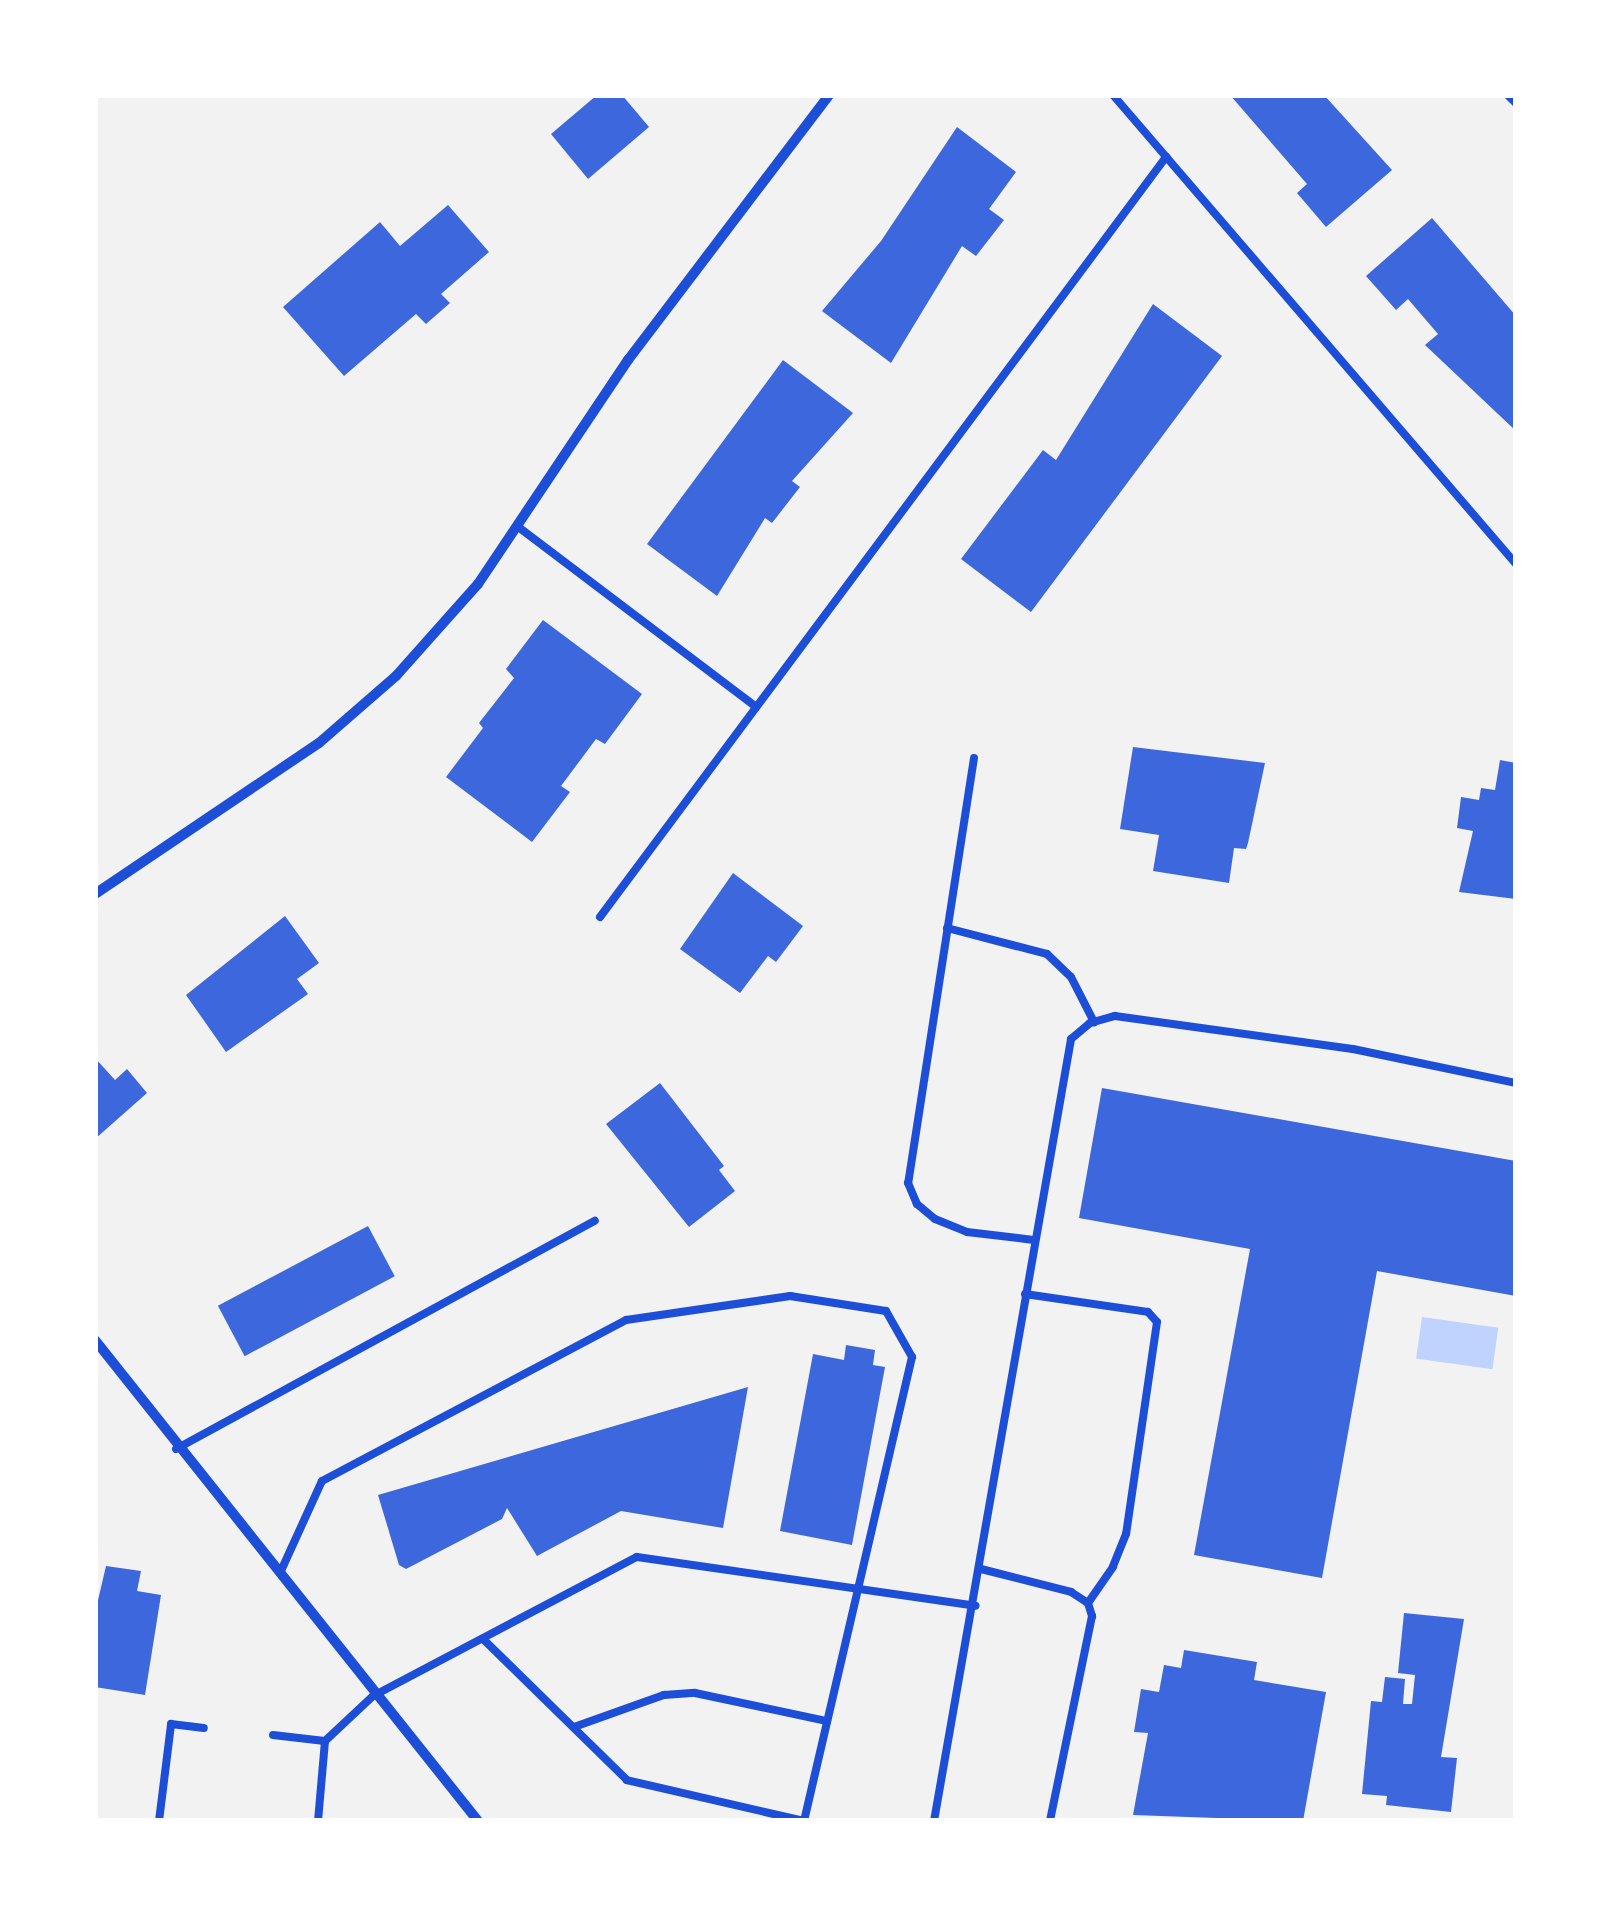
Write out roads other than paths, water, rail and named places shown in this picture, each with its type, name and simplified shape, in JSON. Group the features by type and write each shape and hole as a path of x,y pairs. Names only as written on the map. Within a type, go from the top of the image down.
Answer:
{"street":[{"path":"95,894 318,742 396,676 478,584 628,360 829,95"},
{"path":"1509,95 1516,102"},
{"path":"95,1340 176,1449 478,1821"}],"lane":[{"path":"1112,95 1516,564"},
{"path":"600,917 1166,157"},
{"path":"517,526 756,707"},
{"path":"974,758 908,1183 917,1204 935,1219 967,1232 1034,1240"},
{"path":"948,928 1047,954 1071,976 1094,1022"},
{"path":"934,1821 975,1606 1024,1294 1070,1039 1094,1022 1115,1016 1335,1046 1516,1084"},
{"path":"176,1449 595,1221"},
{"path":"1024,1294 1148,1312 1157,1322 1126,1534 1114,1567 1088,1603 1088,1641 1050,1821"},
{"path":"278,1577 322,1481 626,1320 790,1296 886,1311 912,1357 804,1821 627,1780 484,1638"},
{"path":"318,1821 326,1741 373,1696 637,1558 975,1606"},
{"path":"981,1569 1071,1592 1088,1603"},
{"path":"574,1727 664,1695 694,1693 827,1721"},
{"path":"159,1821 171,1724 204,1728"},
{"path":"274,1735 326,1741"}],"water":[{"path":"1422,1317 1498,1328 1492,1369 1416,1359"}]}
